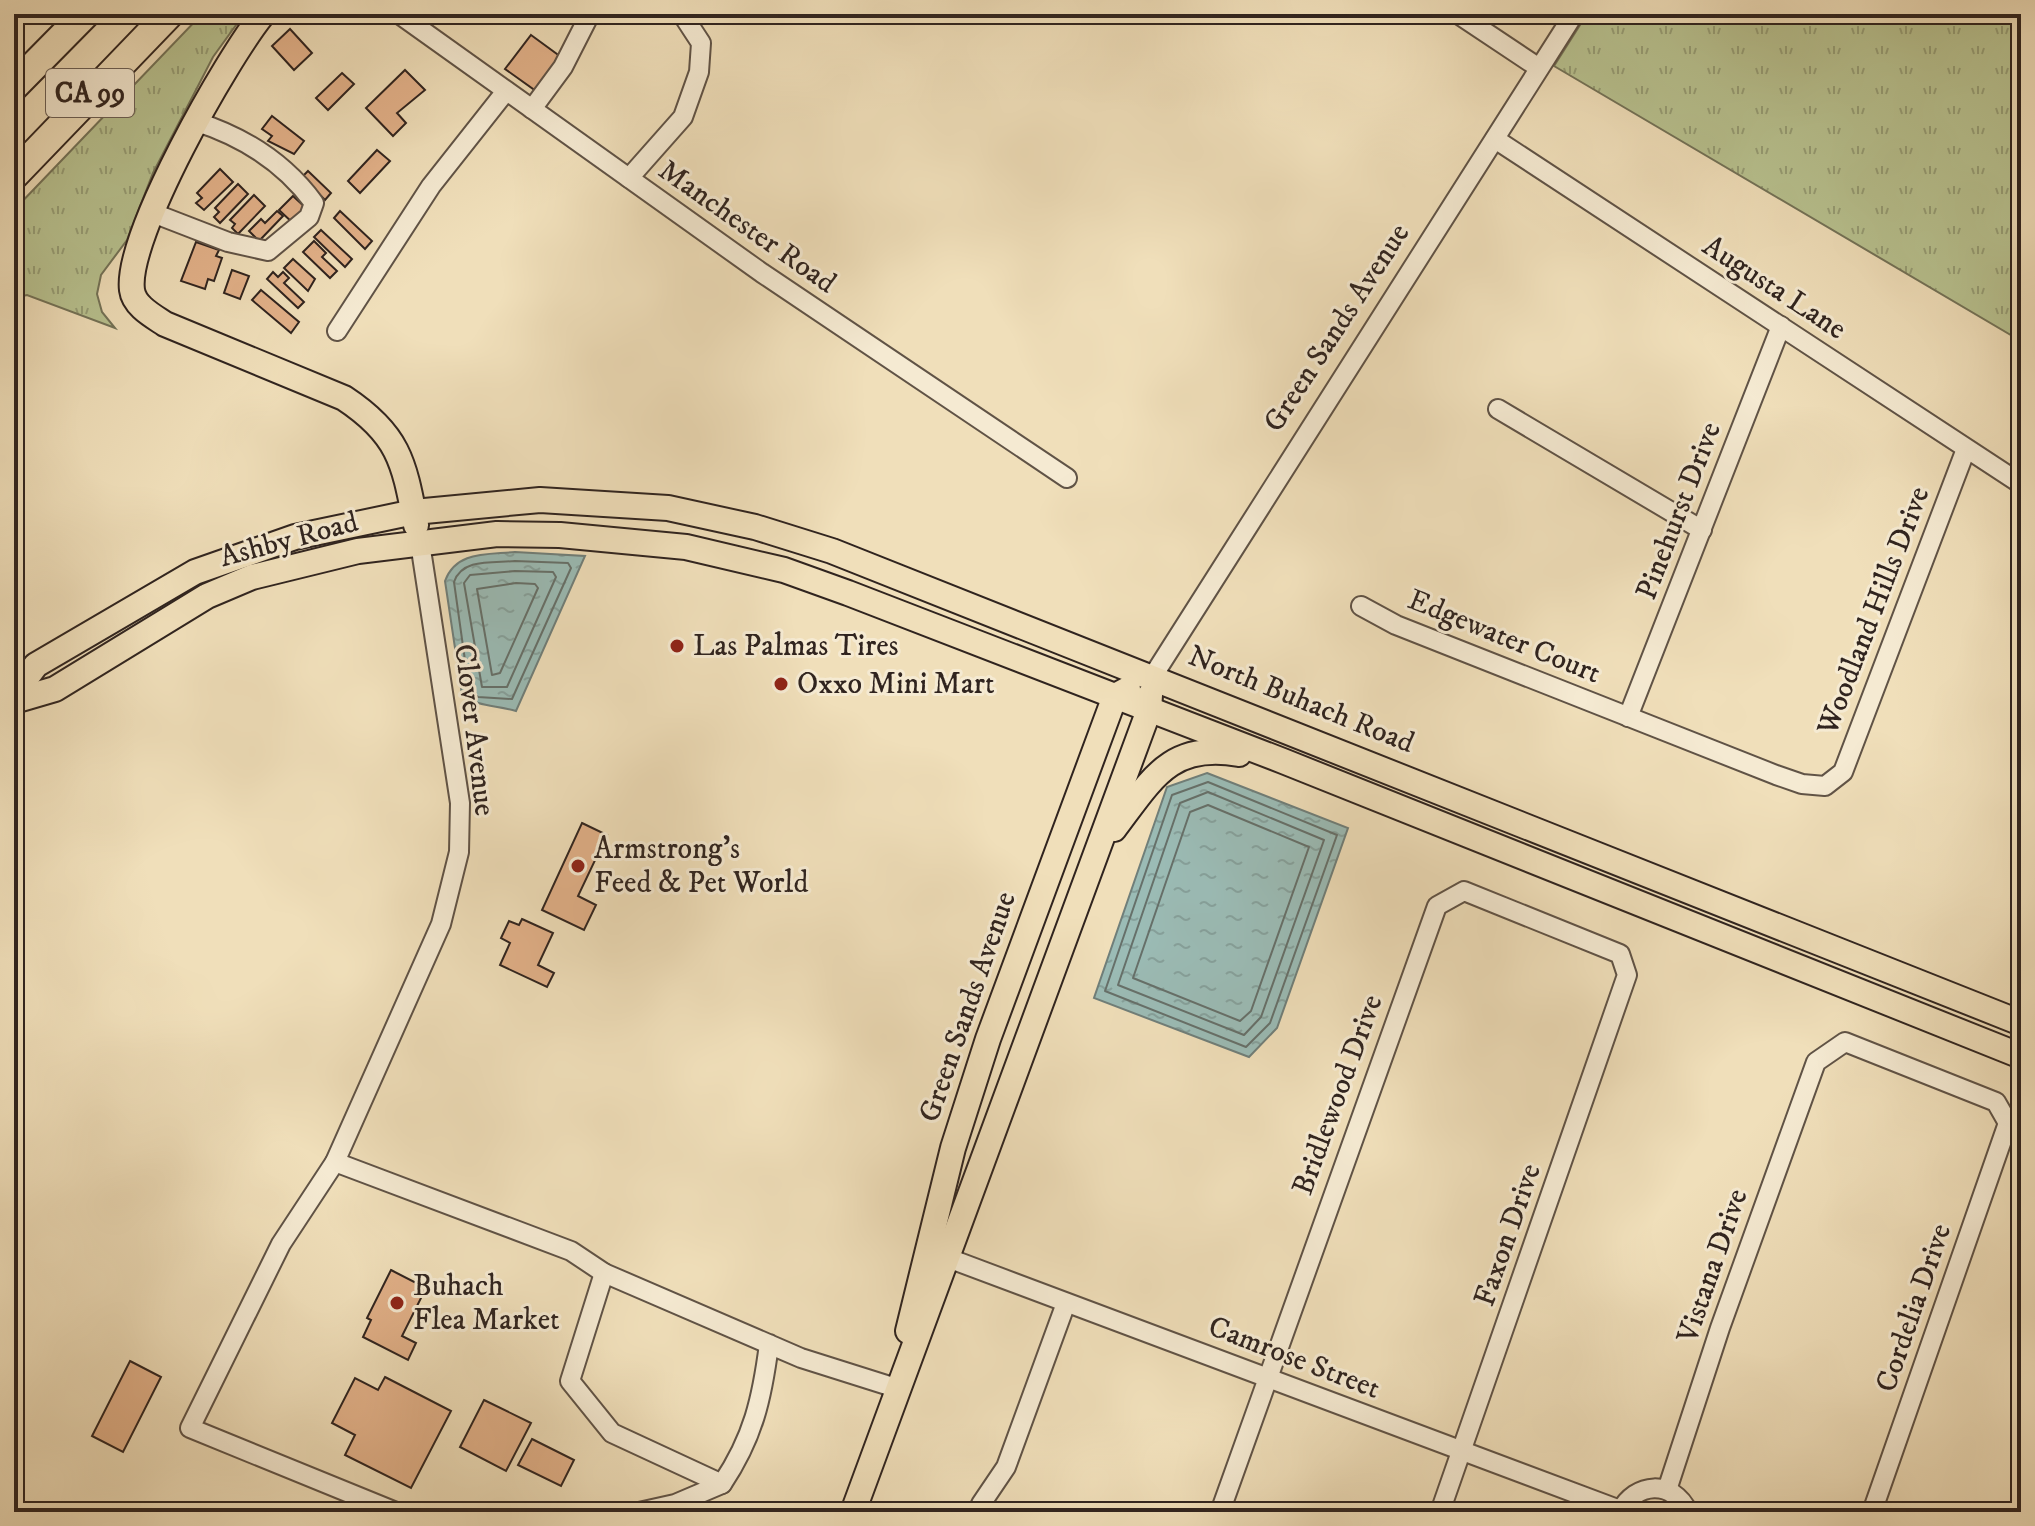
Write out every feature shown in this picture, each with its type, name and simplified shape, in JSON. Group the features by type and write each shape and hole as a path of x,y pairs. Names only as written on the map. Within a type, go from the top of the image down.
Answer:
{"highway":[{"name":"CA 99","path":"14,86 85,14"},
{"name":"CA 99","path":"14,175 169,14"}],"main road":[{"path":"263,14 245,35 194,121 132,266 132,293 143,309 165,324 344,398 366,413 385,430 398,451 420,543"},
{"name":"North Buhach Road","path":"540,500 668,508 755,527 878,569 2021,1023"},
{"name":"Ashby Road","path":"14,694 36,665 195,572 295,537 414,512 540,500"},
{"name":"Ashby Road","path":"14,701 55,689 207,596 252,577 358,551 497,534 560,535"},
{"name":"North Buhach Road","path":"560,535 686,547 784,570 1283,761 2021,1056"},
{"path":"784,570 797,560 851,574 878,569"},
{"path":"195,572 207,596"},
{"name":"Green Sands Avenue","path":"853,1512 896,1388 953,1148 988,1039 1115,696 1153,676"},
{"name":"Green Sands Avenue","path":"896,1388 921,1336 1149,710 1153,676"},
{"path":"1098,850 1153,778 1172,760 1206,750 1283,761"}],"street":[{"name":"Manchester Road","path":"399,14 762,273 1067,478"},
{"path":"532,109 563,67 590,14"},
{"path":"629,178 683,117 699,72 701,43 682,14"},
{"path":"1458,14 1539,68"},
{"name":"Green Sands Avenue","path":"1153,676 1574,14"},
{"path":"337,331 431,186 506,91"},
{"path":"153,213 228,242 268,251 309,217 314,203 301,185 263,152 223,130 194,121"},
{"name":"Augusta Lane","path":"1495,139 2021,484"},
{"name":"Pinehurst Drive","path":"1628,717 1781,326"},
{"path":"1498,409 1702,530"},
{"name":"Woodland Hills Drive","path":"1825,786 1843,772 1966,449"},
{"name":"Clover Avenue","path":"396,1512 190,1428 281,1244 335,1162 441,924 459,852 460,803 420,543"},
{"name":"Edgewater Court","path":"1361,606 1396,625 1776,775 1802,784 1825,786"},
{"name":"Bridlewood Drive","path":"1220,1512 1437,906 1464,891 1620,954 1627,975"},
{"name":"Faxon Drive","path":"1440,1512 1627,975"},
{"name":"Vistana Drive","path":"1667,1490 1720,1328 1816,1062 1845,1042 1996,1102 2008,1123"},
{"name":"Cordelia Drive","path":"1872,1512 2008,1123"},
{"path":"335,1162 571,1251 604,1273 769,1344 896,1388"},
{"name":"Camrose Street","path":"948,1258 1620,1511"},
{"path":"604,1273 570,1381 612,1433 722,1484"},
{"path":"981,1504 1006,1467 1066,1303"},
{"path":"639,1512 675,1504 722,1484 746,1449 769,1344"},
{"path":"1620,1511 1635,1493 1645,1488 1667,1490 1677,1496 1688,1512"}],"green space":[{"path":"202,14 244,14 213,57 153,173 127,240 101,275 97,294 102,312 115,328 27,295 14,298 14,210"},
{"path":"1587,14 2021,14 2021,341 1554,66"}],"water":[{"path":"515,552 585,556 516,711 481,704 462,695 445,581 456,564 464,559"},
{"path":"1207,773 1348,828 1277,1028 1249,1057 1094,998 1167,787"}],"building":[{"path":"290,29 312,53 294,70 272,46"},
{"path":"531,35 561,57 536,91 505,69"},
{"path":"405,70 425,90 397,113 406,123 393,136 366,108"},
{"path":"342,73 354,84 328,110 316,98"},
{"path":"272,116 304,141 294,154 268,141 272,136 262,129"},
{"path":"377,150 390,161 360,193 348,181"},
{"path":"220,169 233,182 204,210 196,203 202,198 197,193"},
{"path":"308,171 331,193 325,200 302,177"},
{"path":"238,184 248,194 220,223 214,217 219,212 215,208"},
{"path":"254,195 265,206 238,234 230,220"},
{"path":"293,196 308,210 294,224 279,210"},
{"path":"277,211 283,216 259,241 249,231 261,219 265,223"},
{"path":"340,211 372,241 365,249 334,218"},
{"path":"321,230 352,259 345,267 314,237"},
{"path":"314,241 326,253 322,257 337,271 330,278 303,252"},
{"path":"196,242 219,250 216,256 222,258 214,281 208,279 205,289 181,281"},
{"path":"293,259 315,279 308,291 284,268"},
{"path":"232,270 249,276 240,299 224,293"},
{"path":"273,272 278,277 283,272 289,278 284,283 304,302 298,308 267,279"},
{"path":"261,290 299,322 291,333 252,300"},
{"name":"Armstrong's Feed & Pet World","path":"582,823 607,835 578,896 596,905 584,930 542,910"},
{"path":"522,919 553,933 538,965 554,973 547,987 500,965 510,943 501,938 509,921 519,925"},
{"name":"Buhach Flea Market","path":"391,1270 426,1288 402,1336 416,1343 408,1360 363,1337 371,1320 367,1318"},
{"path":"130,1361 161,1377 123,1452 92,1436"},
{"path":"385,1377 451,1411 411,1488 345,1455 355,1435 332,1423 355,1378 378,1390"},
{"path":"484,1400 531,1423 506,1471 460,1447"},
{"path":"532,1439 574,1460 561,1486 518,1465"}],"place":[{"name":"Las Palmas Tires","path":"677,646"},
{"name":"Oxxo Mini Mart","path":"781,684"},
{"name":"Armstrong's Feed & Pet World","path":"578,866"},
{"name":"Buhach Flea Market","path":"397,1303"}]}
